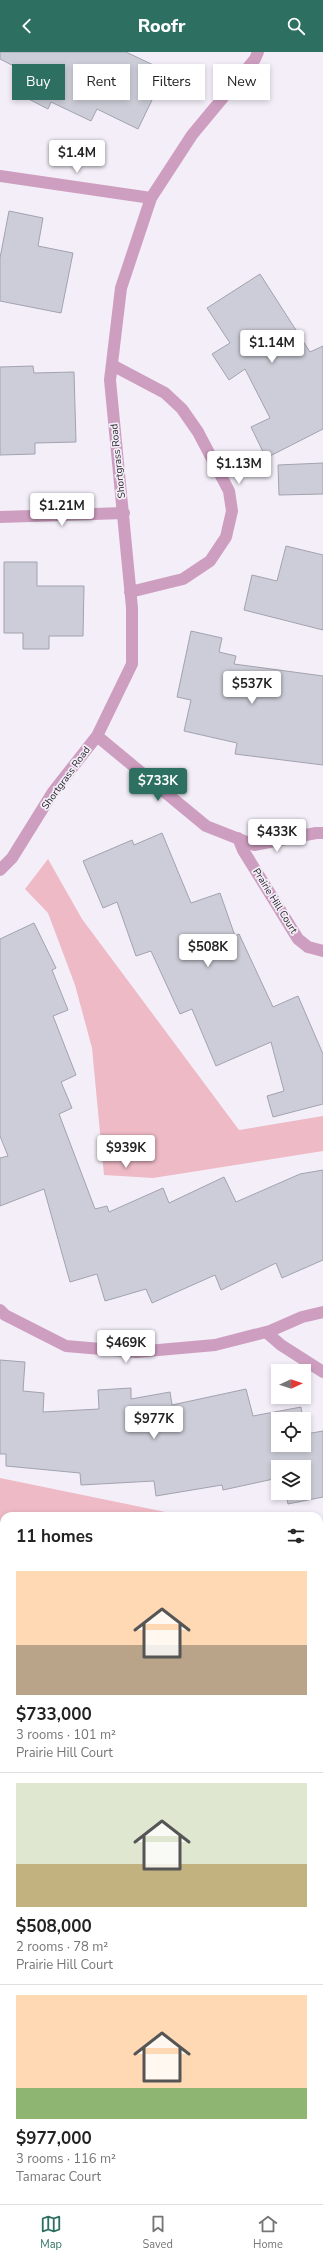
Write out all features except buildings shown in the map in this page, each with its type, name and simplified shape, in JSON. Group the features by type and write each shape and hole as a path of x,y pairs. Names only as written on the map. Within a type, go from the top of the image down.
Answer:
{"street":[{"name":"Shortgrass Road","path":"0,870 12,858 53,792 97,736 132,664 130,592 124,513 110,380 121,288 151,198 192,135 255,59 258,52"},
{"path":"0,176 151,198"},
{"path":"112,365 165,393 182,409 198,432 229,491 232,511 226,537 210,561 183,579 130,592"},
{"path":"0,517 124,513"},
{"path":"97,736 206,826 254,845 323,833"},
{"name":"Prairie Hill Court","path":"238,838 243,850 298,939 308,947 323,951"},
{"path":"0,1310 5,1315 66,1346 136,1352 215,1345 266,1332 302,1317 323,1312"},
{"path":"266,1332 281,1345 323,1372"}],"shaded area":[{"path":"48,859 82,919 239,1130 323,1116 323,1151 153,1178 104,1175 92,1048 75,985 48,913 25,889"},
{"path":"0,1478 166,1512 0,1512"}]}
